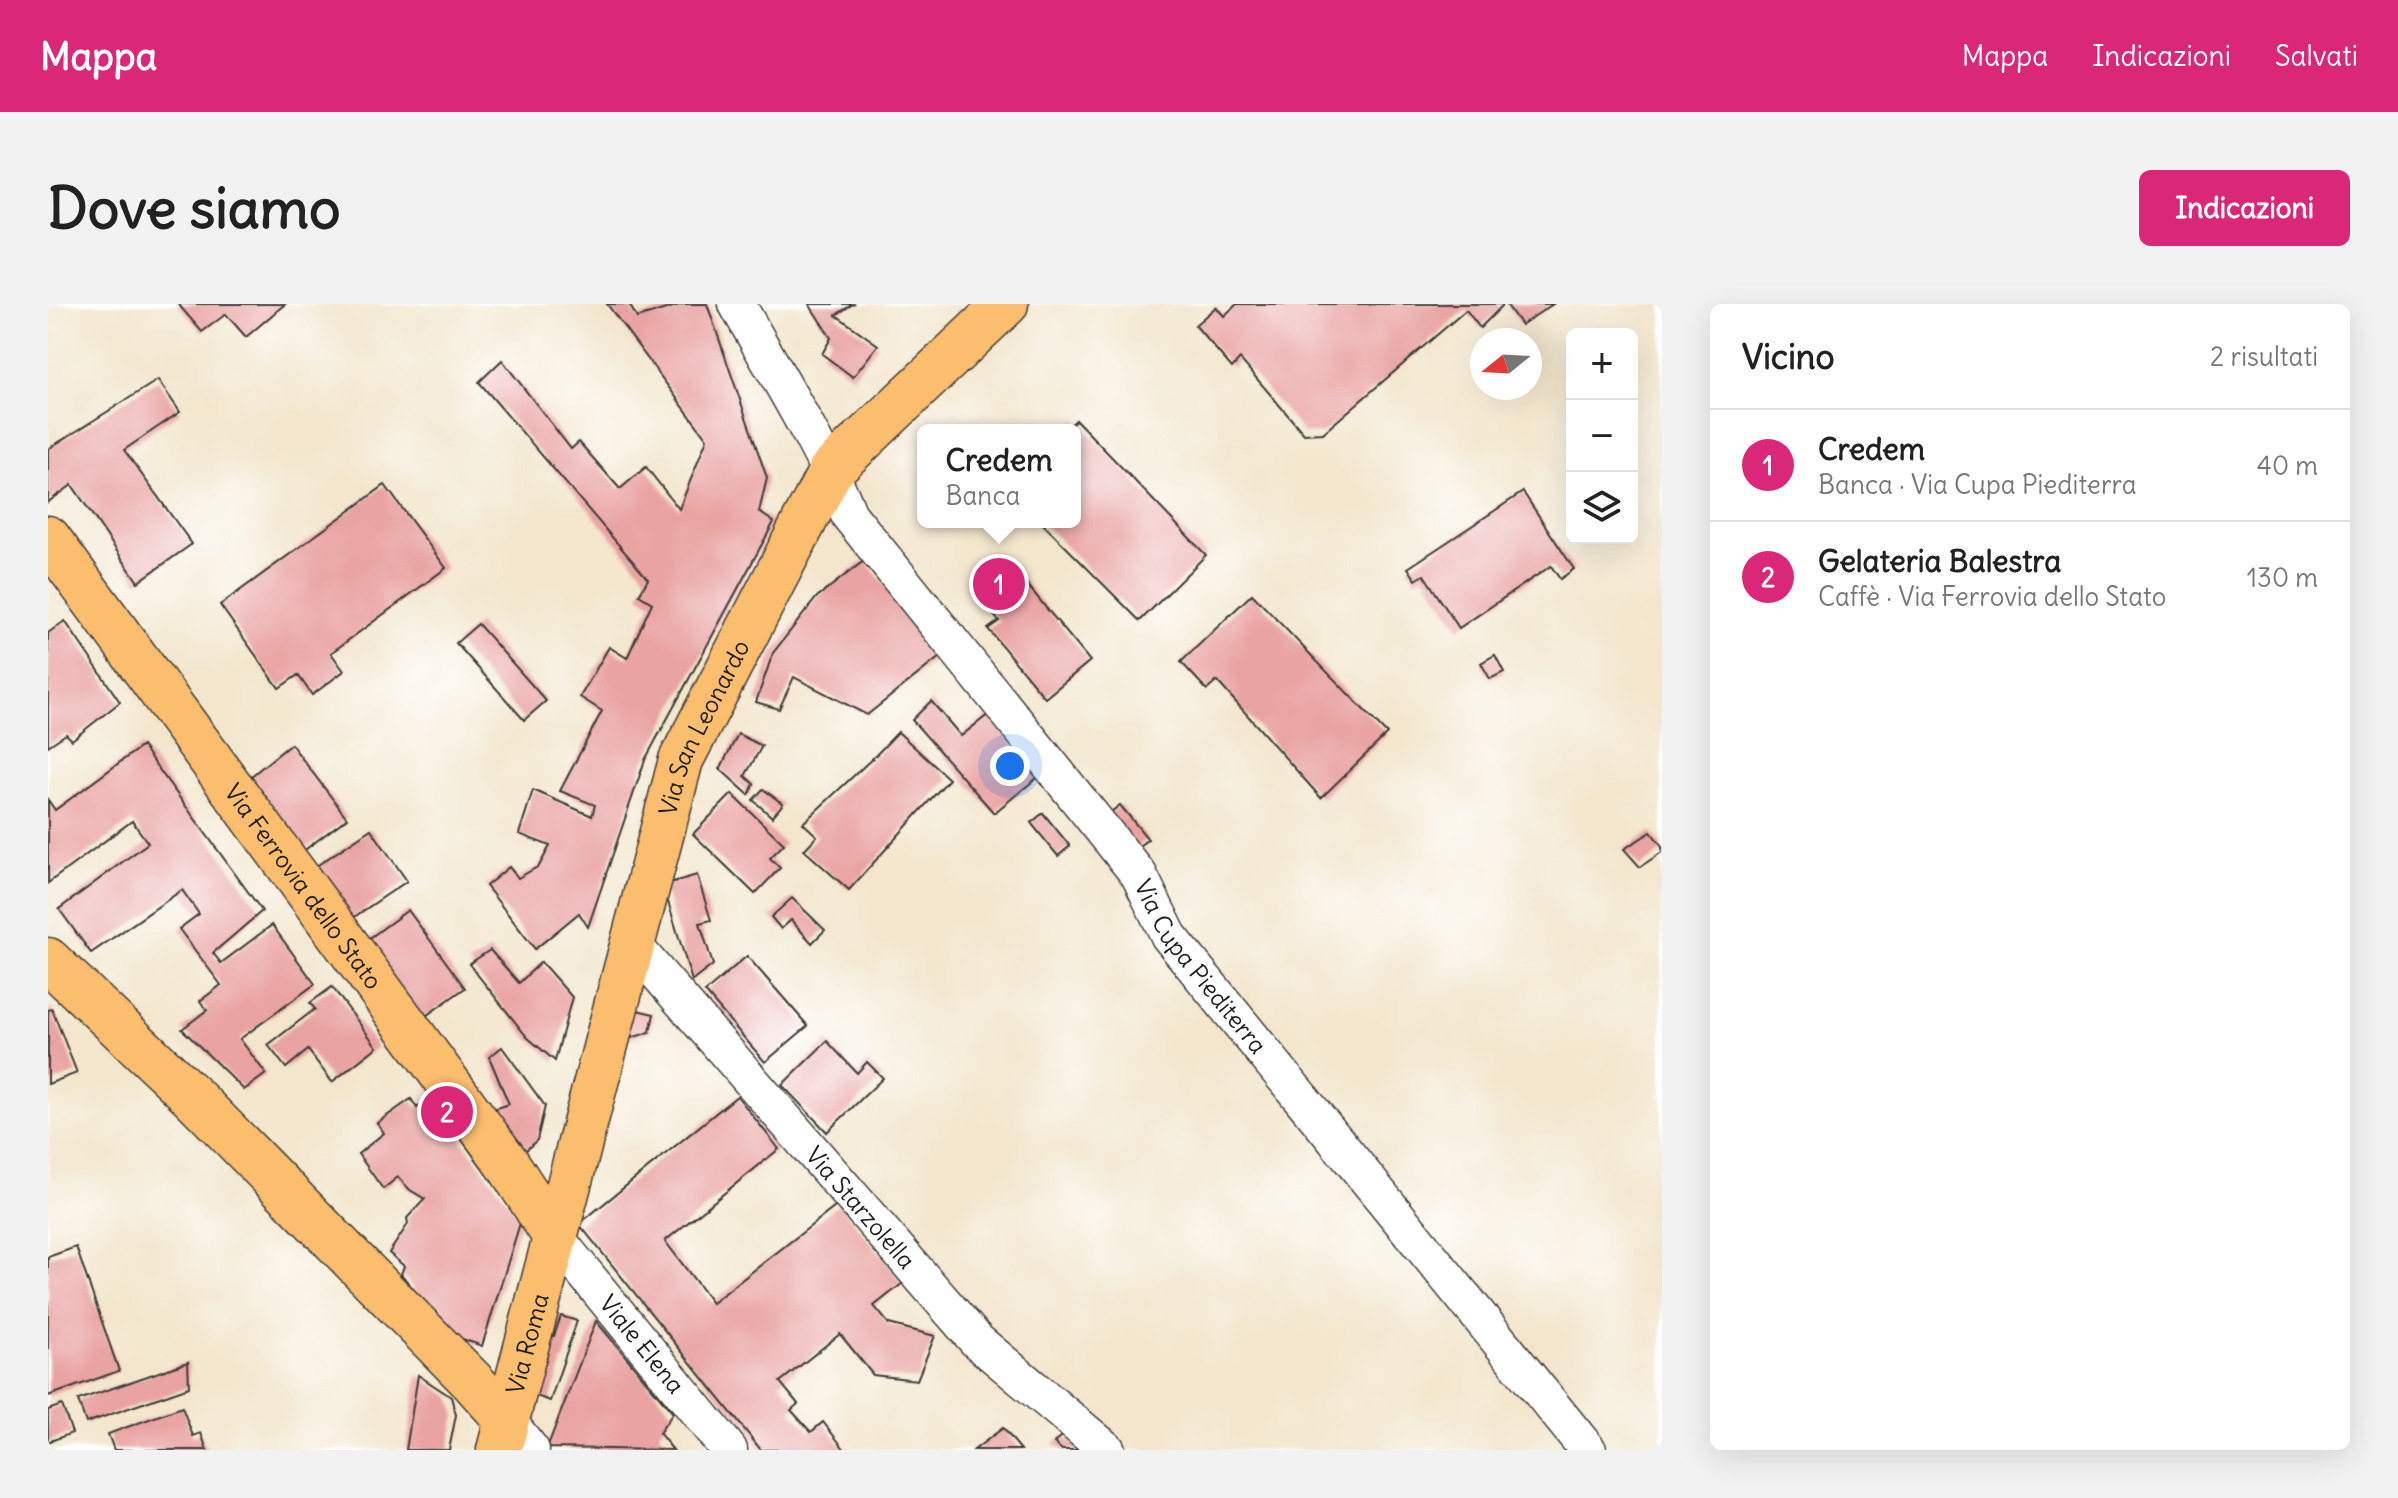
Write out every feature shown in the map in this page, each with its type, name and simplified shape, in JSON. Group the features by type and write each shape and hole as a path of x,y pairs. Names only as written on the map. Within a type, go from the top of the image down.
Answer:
{"main road":[{"name":"Via San Leonardo","path":"555,1237 681,760 831,470 1006,304"},
{"name":"Via Ferrovia dello Stato","path":"48,538 497,1150 555,1237"},
{"path":"48,960 195,1099 473,1382 512,1440"},
{"name":"Via Roma","path":"512,1440 555,1237"}],"street":[{"name":"Via Cupa Piediterra","path":"737,304 831,470 849,515 1139,875 1169,936 1588,1450"},
{"name":"Via Starzolella","path":"634,946 977,1341 1107,1450"},
{"name":"Viale Elena","path":"555,1237 729,1450"}],"building":[{"path":"178,304 285,304 246,337 226,314 202,332"},
{"path":"607,304 629,304 637,318 682,304 707,304 767,478 759,512 774,522 645,760 588,927 579,913 535,949 486,886 509,867 518,878 539,866 550,846 519,834 533,790 592,816 595,805 560,791 602,711 580,697 609,647 627,658 652,603 639,595 648,579 479,382 502,360 571,449 579,442 620,489 646,467 679,509 707,439"},
{"path":"809,304 853,304 836,315 878,345 853,377 822,354 831,338"},
{"path":"1237,304 1504,304 1480,328 1466,310 1323,433 1304,434 1240,359 1232,368 1195,325 1216,307 1224,316"},
{"path":"1506,304 1553,304 1521,325"},
{"path":"158,380 180,412 124,450 192,544 138,582 72,485 48,502 48,449"},
{"path":"1081,425 1206,555 1140,621 1047,528 1081,528"},
{"path":"385,485 446,568 331,653 344,671 312,695 298,675 279,688 220,605"},
{"path":"1523,492 1574,569 1560,579 1551,566 1459,628 1424,575 1416,580 1408,568"},
{"path":"865,560 941,656 867,715 794,677 779,709 756,702 773,653 817,597"},
{"path":"1020,576 1090,661 1045,698 988,629 999,621 985,605"},
{"path":"1252,594 1387,734 1321,798 1217,681 1207,690 1181,662"},
{"path":"65,621 120,702 72,740 66,734 48,746 48,633"},
{"path":"478,624 546,701 524,720 456,643"},
{"path":"1495,655 1504,672 1490,679 1481,663"},
{"path":"931,701 961,736 989,714 1038,777 994,813 912,720"},
{"path":"898,732 949,779 849,890 804,850 817,836 803,823"},
{"path":"738,734 762,746 745,776 754,784 749,795 720,769"},
{"path":"291,744 347,818 302,852 250,777"},
{"path":"142,746 262,911 213,953 221,963 272,925 315,984 240,1039 266,1074 244,1090 182,1029 207,1010 200,1001 221,985 179,929 199,914 182,890 91,953 59,909 148,843 132,821 48,883 48,800 55,810"},
{"path":"763,789 783,804 772,817 753,800"},
{"path":"732,794 784,844 770,858 780,868 755,894 693,834"},
{"path":"1120,805 1148,839 1135,849 1107,815"},
{"path":"1043,813 1070,846 1058,856 1031,823"},
{"path":"371,829 407,881 351,919 315,867"},
{"path":"1651,832 1662,846 1662,852 1640,867 1624,849"},
{"path":"697,875 711,920 700,923 713,965 692,981 663,885"},
{"path":"792,898 825,930 812,943 791,920 781,929 771,917"},
{"path":"408,910 465,988 420,1020 363,943"},
{"path":"490,950 519,983 541,962 572,997 555,1061 527,1037 469,964"},
{"path":"747,956 808,1026 765,1062 705,992"},
{"path":"332,987 377,1047 332,1082 308,1050 286,1068 268,1045 315,1009 310,1003"},
{"path":"624,1007 654,1014 650,1032 616,1043"},
{"path":"52,1009 77,1073 48,1084 48,1010"},
{"path":"827,1041 857,1073 867,1062 883,1078 827,1132 782,1085"},
{"path":"502,1047 545,1106 537,1140 523,1153 489,1110 509,1104 489,1057"},
{"path":"737,1096 779,1149 665,1241 712,1303 839,1204 903,1283 874,1306 889,1324 935,1336 917,1380 873,1375 840,1334 780,1382 798,1404 791,1410 811,1432 823,1422 845,1450 761,1450 579,1224"},
{"path":"431,1098 521,1220 482,1346 451,1335 401,1274 404,1266 389,1253 408,1224 407,1218 425,1199 410,1190 398,1177 383,1189 358,1154 384,1133 377,1123 411,1099 417,1108"},
{"path":"76,1247 119,1371 48,1396 48,1257"},
{"path":"561,1316 577,1321 550,1401 533,1395 547,1357 541,1352 546,1336 554,1336"},
{"path":"596,1321 673,1413 659,1433 673,1450 547,1448"},
{"path":"188,1362 189,1387 86,1423 78,1400"},
{"path":"418,1375 451,1397 456,1415 449,1450 406,1450"},
{"path":"62,1405 72,1433 48,1442 48,1410"},
{"path":"182,1407 193,1436 201,1433 207,1450 114,1450 108,1434"},
{"path":"1003,1428 1021,1450 974,1450"},
{"path":"1063,1435 1081,1450 1062,1450 1054,1443"}],"place":[{"name":"Credem","path":"999,584"},
{"name":"Gelateria Balestra","path":"447,1112"}]}
